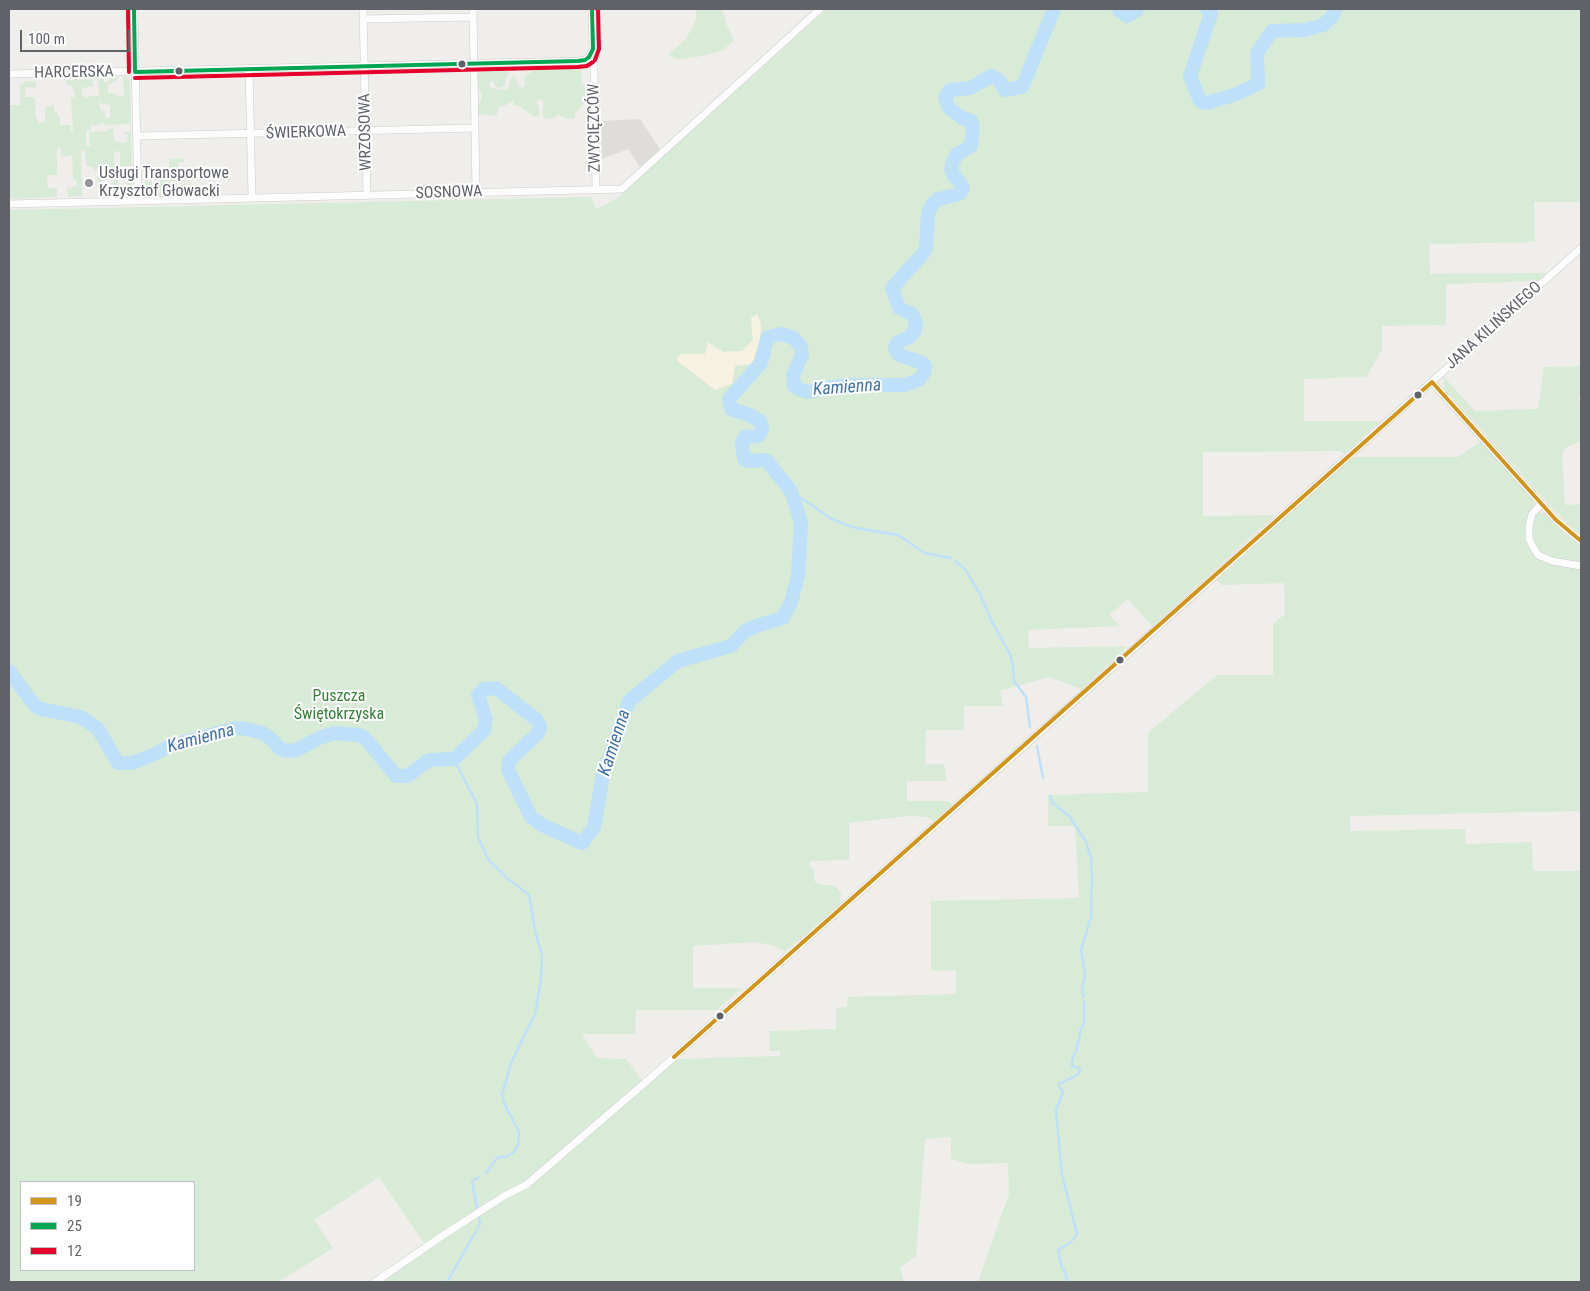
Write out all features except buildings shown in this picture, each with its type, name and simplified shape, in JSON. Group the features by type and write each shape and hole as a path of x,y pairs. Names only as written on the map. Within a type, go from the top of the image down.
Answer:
{"street":[{"path":"134,9 138,201"},
{"name":"WRZOSOWA","path":"363,9 367,196"},
{"path":"472,9 476,192"},
{"name":"ZWYCIĘZCÓW","path":"592,9 593,49 589,57 594,66 596,190"},
{"name":"SOSNOWA","path":"9,204 622,189 820,9"},
{"path":"364,19 473,17"},
{"name":"HARCERSKA","path":"9,74 581,60 589,57"},
{"path":"249,69 252,198"},
{"name":"ŚWIERKOWA","path":"137,136 475,128"},
{"name":"JANA KILIŃSKIEGO","path":"375,1282 482,1210 526,1185 668,1062 1581,248"},
{"path":"1432,382 1564,529 1581,542"},
{"path":"1541,504 1532,514 1529,526 1529,539 1533,548 1538,554 1552,562 1581,566"}],"shaded area":[{"path":"640,119 660,149 640,167 628,149 602,159 601,121"}],"green space":[{"path":"696,9 722,9 734,40 722,51 697,57 678,59 668,55 686,39 696,20"},
{"name":"Puszcza Świętokrzyska","path":"827,9 1581,9 1581,202 1534,202 1535,242 1429,244 1430,274 1546,273 1538,281 1446,284 1446,325 1382,326 1382,350 1366,377 1304,379 1304,421 1380,421 1344,454 1340,451 1203,452 1203,516 1275,515 1152,626 1128,599 1109,615 1120,626 1028,630 1029,648 1127,647 1081,689 1049,677 1000,691 1003,706 964,706 964,730 926,730 925,764 944,764 947,781 907,781 907,801 948,801 953,804 933,821 928,817 909,816 849,823 849,860 810,861 810,868 813,868 815,882 821,885 834,885 841,893 840,905 785,951 772,945 755,942 693,946 693,988 742,988 717,1010 636,1010 635,1034 582,1034 597,1058 626,1059 645,1084 677,1059 780,1056 780,1051 770,1051 769,1031 836,1029 836,1008 847,1007 848,997 956,994 956,971 931,970 931,901 1079,898 1075,826 1048,826 1048,795 1148,792 1148,733 1217,675 1273,675 1273,624 1285,614 1284,583 1221,585 1217,580 1353,457 1458,457 1481,441 1534,501 1525,530 1526,537 1537,557 1552,565 1581,568 1581,811 1350,816 1350,831 1465,829 1466,844 1532,842 1533,871 1581,871 1581,1282 978,1282 1009,1194 1008,1163 969,1164 951,1159 951,1137 925,1139 916,1256 900,1267 904,1282 368,1282 424,1243 379,1177 314,1220 333,1248 278,1282 9,1282 9,210 591,197 595,207 598,208 614,200","holes":["758,314 760,338 752,364 735,366 681,354 705,354 708,343 723,352 742,351 753,340 751,318"]},
{"path":"494,66 507,70 509,75 505,79 505,85 499,88 495,86 493,80 489,84 491,88 501,90 506,90 513,76 517,84 522,88 525,86 525,76 540,67 581,69 582,83 587,91 587,98 575,114 575,118 566,119 558,114 555,118 546,119 543,116 543,101 539,99 536,103 539,107 539,115 535,117 519,106 513,105 514,102 511,101 499,107 497,114 493,116 478,115 478,105 482,94 477,87 478,74"},
{"path":"119,77 114,83 108,84 108,93 124,96 123,77 127,77 130,80 131,124 105,125 105,123 101,123 100,125 91,125 91,130 86,132 86,146 90,146 89,132 113,129 116,142 127,142 128,134 124,134 124,132 131,132 132,166 120,166 120,151 114,152 114,166 117,166 118,189 124,189 124,186 127,186 127,175 124,175 124,172 132,172 132,192 130,195 104,196 103,187 114,186 114,173 101,172 103,196 98,196 98,170 86,166 85,150 81,151 82,196 68,197 67,188 77,186 76,180 73,180 72,155 61,157 61,148 57,149 57,175 48,175 47,181 48,188 57,188 57,197 9,199 9,105 20,105 20,85 25,83 25,81 36,81 36,88 25,87 26,97 35,97 38,123 45,122 45,107 54,106 57,116 60,116 60,125 70,125 71,123 70,131 73,131 71,98 75,97 75,91 73,91 73,86 68,86 65,80 93,79 93,86 82,88 82,95 86,98 99,96 101,111 105,111 105,118 110,118 110,105 100,103 98,79 104,79 104,82 109,82 109,78"},
{"path":"184,158 184,162 178,162 179,170 185,170 185,194 184,181 171,181 170,183 169,159"},
{"path":"165,175 169,177 169,195 145,195 145,181 152,181 154,193 160,193 160,180 165,180"},
{"path":"1581,366 1581,392 1578,401 1581,402 1581,441 1565,448 1562,455 1565,505 1581,504 1581,534 1568,524 1548,503 1445,389 1444,379 1442,378 1443,376 1475,411 1538,409 1544,367"},
{"path":"1539,512 1545,513 1564,533 1581,546 1581,564 1559,561 1544,555 1537,548 1531,534 1533,520"}],"sand":[{"path":"757,314 761,324 760,338 752,364 735,366 732,384 715,390 676,360 681,354 705,354 708,342 723,352 742,351 753,340 751,318"}],"waterway":[{"name":"Kamienna","path":"9,671 34,705 41,709 81,717 98,729 118,763 132,763 169,746 242,728 263,733 280,749 288,751 297,750 319,738 335,733 359,735 365,738 396,776 407,776 429,760 454,759 484,730 486,720 478,695 484,689 496,688 537,720 540,727 538,733 509,761 508,770 531,817 542,825 582,843 594,827 603,774 629,701 678,661 731,646 745,631 783,618 791,602 798,576 801,523 791,491 766,460 749,461 744,459 742,443 745,437 758,436 762,430 761,422 750,415 731,409 729,399 761,363 768,337 782,334 794,338 801,347 802,355 793,375 794,386 801,390 808,392 845,385 905,385 919,380 925,371 923,363 899,355 896,351 897,343 911,336 915,330 916,322 912,314 899,308 892,288 926,250 928,213 932,205 938,199 959,194 962,191 963,187 951,170 957,154 971,146 973,125 971,121 962,118 949,108 945,98 950,90 971,88 991,76 1001,82 1005,90 1022,87 1054,9"},
{"name":"Kamienna","path":"1118,9 1127,16 1138,9"},
{"name":"Kamienna","path":"1207,9 1211,13 1190,76 1200,101 1206,103 1234,95 1258,84 1257,53 1272,31 1305,30 1323,25 1333,16 1335,9"},
{"path":"791,491 830,518 856,528 898,535 925,553 951,558"},
{"path":"955,561 964,568 980,594 992,622 1010,654 1014,681 1026,697 1030,727"},
{"path":"1037,746 1043,778"},
{"path":"454,759 477,804 478,837 488,859 506,877 529,895 535,931 542,955 541,980 535,1014 511,1063 502,1095 504,1103 519,1132 518,1146 513,1153 506,1157 498,1157 486,1173"},
{"path":"1050,796 1053,803 1070,817 1086,842 1091,857 1091,917 1081,950 1085,974 1082,989 1084,997"},
{"path":"1067,1282 1058,1250 1070,1243 1077,1234 1062,1175 1056,1110 1063,1091 1059,1084 1077,1075 1080,1071 1079,1068 1072,1066 1072,1060 1084,1023 1084,1002"},
{"path":"447,1282 480,1224 472,1181 479,1177"}],"transit line":[{"name":"12","path":"128,9 129,72"},
{"name":"25","path":"134,9 135,72"},
{"name":"25","path":"589,57 593,49 592,9"},
{"name":"12","path":"595,60 599,49 598,9"},
{"name":"25","path":"135,72 578,61 589,57"},
{"name":"12","path":"135,78 578,67 587,66 593,62"},
{"name":"19","path":"1432,382 1556,520 1581,541"},
{"name":"19","path":"674,1057 1432,382"}],"place":[{"name":"Usługi Transportowe Krzysztof Głowacki","path":"89,183"}]}
